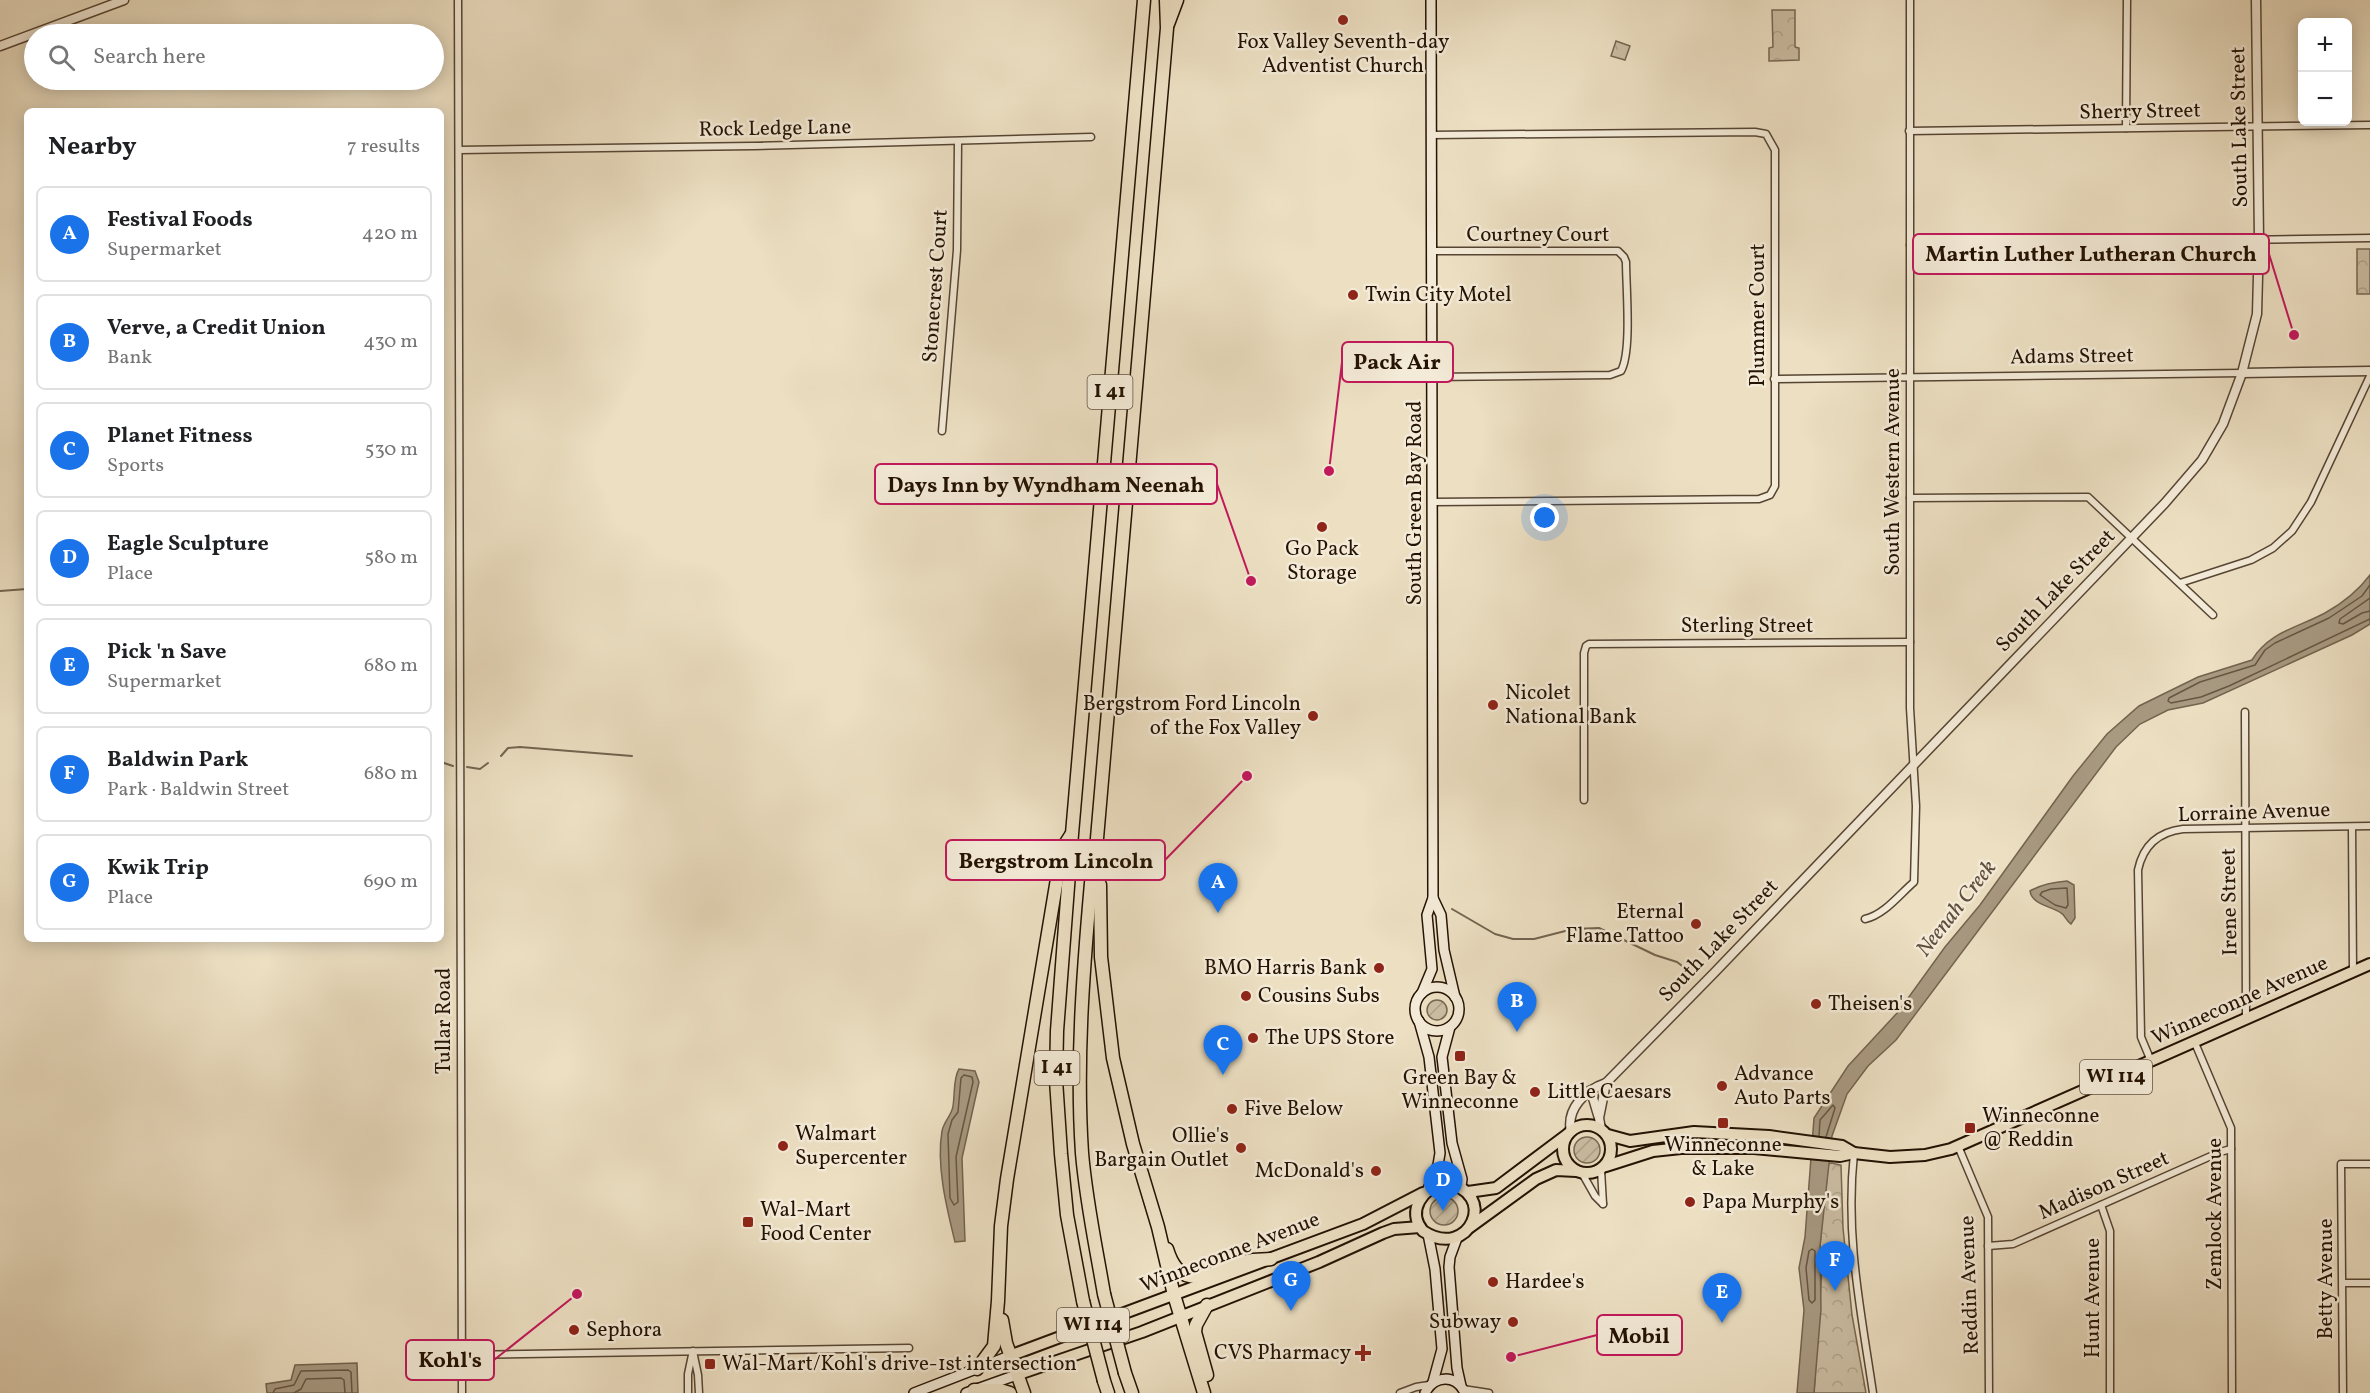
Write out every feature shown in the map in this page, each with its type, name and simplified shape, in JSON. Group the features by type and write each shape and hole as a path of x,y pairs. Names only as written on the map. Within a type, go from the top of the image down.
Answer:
{"highway":[{"name":"I 41","path":"1108,1393 1083,1301 1067,1215 1060,1154 1056,1080 1060,986 1072,834 1144,0"},
{"name":"I 41","path":"1132,1393 1104,1294 1089,1215 1082,1154 1079,1069 1081,998 1091,883 1094,873 1167,28 1166,0"},
{"path":"1167,28 1177,0"},
{"path":"977,1369 994,1347 1006,1179 1062,849 1072,834"},
{"path":"1094,873 1100,885 1101,957 1113,1058 1133,1144 1158,1227 1174,1295 1204,1393"},
{"path":"1158,1227 1165,1239 1170,1258 1176,1267 1190,1276 1203,1277 1248,1261 1271,1259"},
{"path":"998,1300 1006,1343 1024,1393"},
{"path":"1207,1305 1196,1325 1196,1337 1213,1393"},
{"path":"970,1392 1000,1390 1010,1393"}],"main road":[{"name":"South Green Bay Road","path":"1422,993 1432,969 1427,915 1433,898 1431,0"},
{"name":"South Green Bay Road","path":"1433,898 1441,915 1444,950 1455,997"},
{"name":"Winneconne Avenue","path":"1603,1128 1635,1141 1680,1133 1706,1132 1812,1141 1839,1156 1854,1153 1925,1155 1958,1146 2370,964"},
{"path":"1419,1021 1430,1030 1437,1031 1450,1027 1455,1022 1459,1011 1455,997 1450,991 1436,987 1422,993 1416,1003 1419,1021 1429,1057 1440,1153 1438,1165 1417,1210 1435,1269 1442,1349 1429,1387"},
{"path":"1450,1027 1442,1057 1452,1143 1465,1189 1474,1209 1470,1227"},
{"path":"1426,1191 1445,1183 1465,1189 1496,1188 1580,1126 1603,1128 1612,1151 1604,1168 1579,1172 1556,1170 1536,1179 1457,1238 1451,1252 1449,1267 1457,1368 1463,1389"},
{"path":"1570,1133 1563,1145 1563,1152 1569,1165 1579,1172"},
{"name":"Winneconne Avenue","path":"1604,1168 1653,1151 1681,1148 1754,1148 1811,1154 1831,1150"},
{"name":"Winneconne Avenue","path":"914,1393 1363,1224 1426,1191"},
{"name":"Winneconne Avenue","path":"970,1392 1181,1316 1320,1262 1383,1233 1395,1229 1424,1231"},
{"path":"1424,1231 1446,1239 1457,1238"},
{"path":"1429,1387 1444,1378 1450,1379 1463,1389"}],"street":[{"path":"59,24 124,0"},
{"name":"Tullar Road","path":"458,0 462,1393"},
{"name":"South Western Avenue","path":"1865,919 1880,912 1914,882 1916,806 1912,767 1910,642 1910,0"},
{"path":"2127,0 2127,128"},
{"name":"South Lake Street","path":"1570,1133 1569,1124 1572,1111 1589,1091 1606,1083 1912,767 2132,537 2202,460 2223,424 2242,373 2257,314 2259,239 2256,0"},
{"path":"0,46 24,37"},
{"name":"Sherry Street","path":"1910,131 2370,125"},
{"name":"Plummer Court","path":"1431,135 1755,132 1766,134 1775,150 1775,486 1766,497 1433,502"},
{"name":"Rock Ledge Lane","path":"459,150 958,142 1091,137"},
{"name":"Stonecrest Court","path":"942,431 957,250 958,142"},
{"path":"1910,245 2370,238"},
{"name":"Courtney Court","path":"1432,251 1618,251 1626,262 1626,359 1621,370 1610,375 1432,377"},
{"name":"Adams Street","path":"1774,379 2370,371"},
{"path":"2180,583 2251,560 2273,548 2292,531 2311,502 2370,376"},
{"path":"1910,498 2083,495 2091,499 2213,615"},
{"name":"Sterling Street","path":"1584,800 1584,653 1586,646 1594,643 1910,642"},
{"name":"Irene Street","path":"2245,712 2246,1020"},
{"name":"Lorraine Avenue","path":"2151,1062 2141,1037 2138,870 2144,852 2156,838 2174,830 2370,826"},
{"path":"2352,827 2353,972"},
{"name":"Zemlock Avenue","path":"2194,1043 2230,1123 2232,1393"},
{"path":"1603,1128 1606,1083"},
{"path":"1589,1091 1603,1128"},
{"name":"Reddin Avenue","path":"1958,1146 1987,1213 1989,1393"},
{"name":"Madison Street","path":"1988,1246 2013,1244 2231,1149"},
{"path":"1854,1153 1853,1252 1863,1339 1873,1393"},
{"name":"Betty Avenue","path":"2343,1393 2341,1164 2370,1164"},
{"path":"1579,1172 1594,1196 1603,1204 1604,1168"},
{"name":"Hunt Avenue","path":"2101,1205 2110,1231 2110,1393"},
{"path":"2343,1283 2370,1283"},
{"path":"462,1354 909,1348"},
{"path":"688,1393 688,1374 693,1351"},
{"path":"693,1351 699,1393"},
{"path":"1400,1393 1416,1387 1429,1387"},
{"path":"1463,1389 1489,1393"}],"green space":[{"path":"1772,10 1795,10 1795,47 1799,48 1799,60 1769,61 1769,48 1773,47"},
{"path":"1616,41 1630,46 1625,60 1611,56"},
{"path":"2357,249 2370,249 2370,294 2357,294"},
{"path":"1437,1000 1444,1003 1447,1010 1444,1017 1437,1020 1430,1017 1427,1010 1430,1003"},
{"path":"1587,1137 1596,1141 1600,1150 1596,1159 1587,1163 1578,1159 1574,1150 1578,1141"},
{"path":"1831,1163 1841,1165 1843,1228 1852,1315 1866,1393 1814,1393 1822,1269 1820,1246 1827,1165"},
{"path":"1444,1197 1454,1201 1458,1211 1454,1221 1444,1225 1434,1221 1430,1211 1434,1201"}],"water":[{"path":"2370,575 2370,624 2352,635 2203,703 2168,710 2140,724 2116,747 1896,1040 1868,1066 1847,1094 1832,1136 1820,1246 1821,1309 1814,1393 1797,1393 1804,1310 1799,1268 1805,1237 1814,1118 1848,1066 1898,1012 1945,947 1980,905 2073,776 2107,734 2139,706 2198,677 2252,660 2275,637 2325,613 2344,601"},
{"path":"2067,881 2074,885 2075,918 2071,924 2064,915 2034,899 2030,891 2048,884"},
{"path":"959,1069 975,1071 979,1082 962,1158 965,1241 955,1242 943,1187 940,1158 942,1131 952,1109"},
{"path":"357,1363 358,1393 267,1393 266,1384 291,1380 295,1365"}],"waterway":[{"path":"0,591 24,589"},
{"path":"501,756 508,748 520,747 632,756"},
{"path":"444,763 453,766"},
{"path":"467,767 480,769 488,763"},
{"path":"1452,909 1495,934 1513,939 1534,939 1573,929 1599,928 1655,955 1677,962 1694,975"}],"place":[{"name":"Fox Valley Seventh-day Adventist Church","path":"1343,20"},
{"name":"Twin City Motel","path":"1353,295"},
{"name":"Martin Luther Lutheran Church","path":"2294,335"},
{"name":"Pack Air","path":"1329,471"},
{"name":"Go Pack Storage","path":"1322,527"},
{"name":"Days Inn by Wyndham Neenah","path":"1251,581"},
{"name":"Nicolet National Bank","path":"1493,705"},
{"name":"Bergstrom Ford Lincoln of the Fox Valley","path":"1313,716"},
{"name":"Bergstrom Lincoln","path":"1247,776"},
{"name":"Festival Foods","path":"1218,913"},
{"name":"Eternal Flame Tattoo","path":"1696,924"},
{"name":"BMO Harris Bank","path":"1379,968"},
{"name":"Cousins Subs","path":"1246,996"},
{"name":"Theisen's","path":"1816,1004"},
{"name":"Verve, a Credit Union","path":"1517,1032"},
{"name":"The UPS Store","path":"1253,1038"},
{"name":"Green Bay & Winneconne","path":"1460,1056"},
{"name":"Planet Fitness","path":"1223,1075"},
{"name":"Advance Auto Parts","path":"1722,1086"},
{"name":"Little Caesars","path":"1535,1092"},
{"name":"Five Below","path":"1232,1109"},
{"name":"Winneconne & Lake","path":"1723,1123"},
{"name":"Winneconne @ Reddin","path":"1970,1128"},
{"name":"Walmart Supercenter","path":"783,1146"},
{"name":"Ollie's Bargain Outlet","path":"1241,1148"},
{"name":"McDonald's","path":"1376,1171"},
{"name":"Papa Murphy's","path":"1690,1202"},
{"name":"Eagle Sculpture","path":"1443,1211"},
{"name":"Wal-Mart Food Center","path":"748,1222"},
{"name":"Hardee's","path":"1493,1282"},
{"name":"Baldwin Park","path":"1835,1291"},
{"name":"Kohl's","path":"577,1294"},
{"name":"Kwik Trip","path":"1291,1311"},
{"name":"Subway","path":"1513,1322"},
{"name":"Pick 'n Save","path":"1722,1323"},
{"name":"Sephora","path":"574,1330"},
{"name":"CVS Pharmacy","path":"1363,1353"},
{"name":"Mobil","path":"1511,1357"},
{"name":"Wal-Mart/Kohl's drive-1st intersection","path":"710,1364"}],"water label":[{"name":"Neenah Creek","path":"1957,909"}]}
